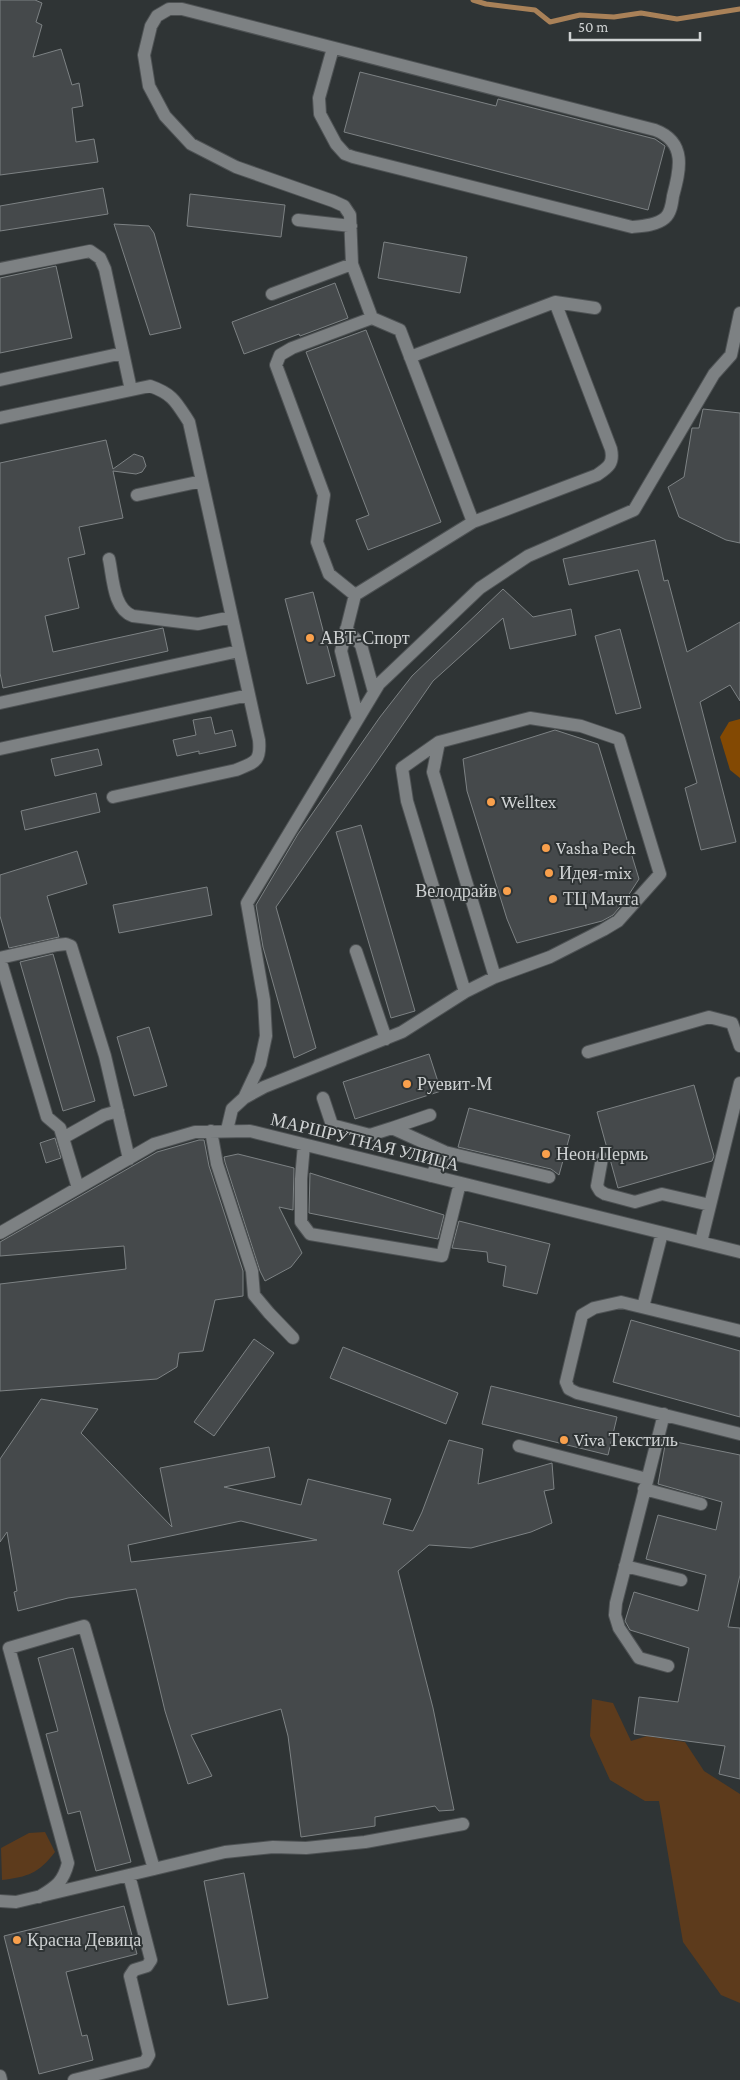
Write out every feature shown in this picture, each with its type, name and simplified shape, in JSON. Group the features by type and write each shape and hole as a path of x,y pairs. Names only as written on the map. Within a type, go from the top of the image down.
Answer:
{"street":[{"path":"332,48 319,106 324,123 336,144 345,154 353,157 632,228 655,223 666,217 670,210 680,161 665,134 332,48 182,10 169,9 157,16 151,26 144,55 149,86 165,116 191,144 236,167 344,206 350,215 352,264 372,318"},
{"path":"298,220 351,226"},
{"path":"0,269 90,251 100,258 105,269 131,390"},
{"path":"272,294 352,264"},
{"path":"410,357 555,302 595,308"},
{"path":"358,719 341,651 355,595 473,522 597,475 609,468 613,459 611,448 555,302"},
{"path":"244,1098 264,1051 266,1026 264,1000 247,903 379,684 480,588 528,556 634,510 714,374 735,354 740,313"},
{"path":"355,595 329,574 317,542 324,495 276,364 280,356 292,348 372,318 400,330 473,522"},
{"path":"0,380 123,353"},
{"path":"0,418 150,386 165,391 176,400 189,422 259,740 260,754 255,762 236,770 113,797"},
{"path":"137,495 202,481"},
{"path":"109,559 118,601 126,613 133,616 198,624 232,617"},
{"path":"346,629 361,645 374,692"},
{"path":"0,703 239,651"},
{"path":"0,749 249,695"},
{"path":"227,1130 232,1109 244,1098 264,1088 402,1032 465,992 495,977 550,957 618,921 660,874 618,739 581,726 530,718 439,742 402,768 407,802 465,992"},
{"path":"439,742 433,772 495,977"},
{"path":"78,1188 60,1128 47,1117 0,958 57,945 66,944 71,946 105,1056 128,1159"},
{"path":"356,951 386,1039"},
{"path":"588,1052 709,1017 732,1023 740,1046"},
{"path":"701,1242 740,1084"},
{"path":"323,1098 332,1125 370,1135 430,1115"},
{"path":"63,1138 104,1115 118,1112"},
{"path":"392,1128 445,1152 549,1178"},
{"name":"МАРШРУТНАЯ УЛИЦА","path":"0,1233 154,1144 195,1132 227,1130 250,1131 740,1252"},
{"path":"211,1131 216,1164 252,1271 254,1295 293,1338"},
{"path":"304,1145 301,1178 301,1222 310,1234 442,1256 460,1183"},
{"path":"431,1176 445,1152"},
{"path":"602,1158 597,1186 605,1194 635,1202 662,1194 710,1205"},
{"path":"643,1306 662,1233"},
{"path":"740,1331 621,1302 594,1308 582,1315 566,1382 570,1389 577,1393 740,1434"},
{"path":"664,1414 625,1566 615,1615 619,1628 639,1658 668,1666"},
{"path":"519,1446 646,1484 701,1504"},
{"path":"625,1566 682,1580"},
{"path":"39,1897 54,1887 65,1876 68,1864 9,1648 84,1626 154,1868"},
{"path":"0,1906 225,1852 273,1847 306,1848 365,1842 463,1824"},
{"path":"74,2080 145,2062 150,2054 130,1976 134,1970 147,1966 151,1960 129,1875"},
{"path":"0,1901 16,1902"},
{"path":"0,2076 1,2080"}],"shaded area":[{"path":"740,719 740,778 730,770 720,737 729,722"},
{"path":"592,1699 613,1703 631,1741 647,1736 685,1742 704,1771 740,1794 740,2003 721,1995 683,1942 659,1801 645,1801 610,1780 590,1736"},
{"path":"45,1832 55,1852 44,1865 32,1873 2,1880 1,1848 29,1833"}],"building":[{"path":"0,0 35,0 42,3 36,22 42,25 33,57 61,49 72,85 79,83 83,106 72,108 76,142 94,139 98,162 0,175"},
{"path":"360,72 496,106 498,99 655,139 665,146 648,210 344,132"},
{"path":"103,188 108,214 0,231 0,206"},
{"path":"190,194 285,205 281,237 187,226"},
{"path":"114,224 149,226 154,233 181,328 150,335"},
{"path":"384,242 467,257 460,293 378,278"},
{"path":"56,266 72,338 0,353 0,278"},
{"path":"335,283 348,318 244,354 232,322"},
{"path":"366,330 441,522 368,550 356,520 369,515 306,352"},
{"path":"703,409 740,413 740,543 726,540 679,517 668,487 684,477 692,428 699,428"},
{"path":"106,440 113,469 134,454 143,457 146,466 142,472 136,474 113,471 123,518 79,527 85,554 68,558 79,608 45,616 53,652 163,628 168,651 3,688 0,673 0,463"},
{"path":"655,540 664,581 668,580 687,652 740,622 740,701 730,685 700,702 736,842 701,850 685,788 697,783 638,570 569,585 563,559"},
{"path":"503,589 533,617 571,609 576,635 510,649 503,618 433,681 276,907 316,1048 294,1058 263,947 256,905 298,834 380,717 412,676"},
{"name":"АВТ-Спорт","path":"313,592 335,676 307,684 285,599"},
{"path":"620,629 641,708 616,714 595,636"},
{"path":"211,717 215,734 232,730 236,746 199,754 199,751 177,756 173,740 196,735 193,720"},
{"path":"555,730 598,744 639,879 613,915 602,921 517,943 507,919 467,791 463,759"},
{"path":"98,749 102,765 55,776 51,759"},
{"path":"96,793 100,812 25,830 21,811"},
{"path":"361,825 415,1011 391,1018 336,832"},
{"path":"77,851 87,884 47,896 59,937 9,948 0,916 0,875"},
{"path":"207,887 212,915 119,933 113,905"},
{"path":"53,954 95,1101 63,1111 20,962"},
{"path":"149,1027 167,1086 134,1096 117,1037"},
{"path":"429,1054 441,1091 355,1119 343,1082"},
{"path":"694,1085 714,1156 712,1161 618,1188 597,1112"},
{"path":"469,1108 570,1135 559,1175 551,1169 458,1147"},
{"path":"55,1138 61,1158 46,1163 40,1143"},
{"path":"204,1140 209,1166 243,1271 243,1296 215,1300 203,1351 179,1353 177,1367 157,1379 0,1391 0,1284 126,1269 124,1246 0,1256 0,1242 157,1152"},
{"path":"238,1154 294,1168 293,1210 279,1207 302,1253 291,1267 265,1281 260,1271 225,1162 224,1157"},
{"path":"310,1173 444,1215 438,1239 309,1213"},
{"path":"459,1221 550,1244 537,1294 503,1286 506,1266 488,1262 487,1252 452,1248"},
{"path":"631,1320 740,1351 740,1417 613,1382"},
{"path":"254,1339 274,1353 214,1436 194,1422"},
{"path":"343,1347 458,1393 446,1424 330,1378"},
{"path":"491,1386 617,1417 608,1455 482,1424"},
{"path":"41,1399 98,1409 81,1433 172,1527 160,1468 269,1447 275,1477 224,1487 301,1505 308,1479 391,1499 383,1524 413,1531 449,1440 483,1449 478,1484 552,1463 554,1489 544,1491 552,1523 531,1532 471,1548 429,1545 398,1571 433,1708 454,1810 439,1811 435,1806 375,1817 375,1826 301,1837 288,1736 281,1709 191,1735 212,1776 188,1784 165,1711 136,1589 68,1598 18,1611 14,1592 17,1591 7,1532 0,1542 0,1459","holes":["241,1521 317,1540 131,1562 128,1545"]},
{"path":"666,1440 740,1455 740,1575 728,1627 740,1628 740,1779 719,1774 725,1746 634,1734 639,1697 678,1702 689,1648 630,1630 625,1621 634,1592 698,1611 706,1575 646,1559 658,1515 716,1530 722,1502 658,1484"},
{"path":"73,1648 131,1862 96,1871 80,1811 68,1814 46,1734 58,1731 38,1658"},
{"path":"244,1873 268,1998 228,2005 204,1881"},
{"path":"124,1906 137,1954 66,1972 82,2036 87,2035 93,2060 39,2074 4,1936"}],"waterway":[{"path":"473,0 486,4 535,10 550,22 580,15 614,17 641,13 677,19 740,9"}],"place":[{"name":"АВТ-Спорт","path":"310,638"},
{"name":"Welltex","path":"491,802"},
{"name":"Vasha Pech","path":"546,848"},
{"name":"Идея-mix","path":"549,873"},
{"name":"Велодрайв","path":"507,891"},
{"name":"ТЦ Мачта","path":"553,899"},
{"name":"Руевит-М","path":"407,1084"},
{"name":"Неон Пермь","path":"546,1154"},
{"name":"Viva Текстиль","path":"564,1440"},
{"name":"Красна Девица","path":"17,1940"}]}
